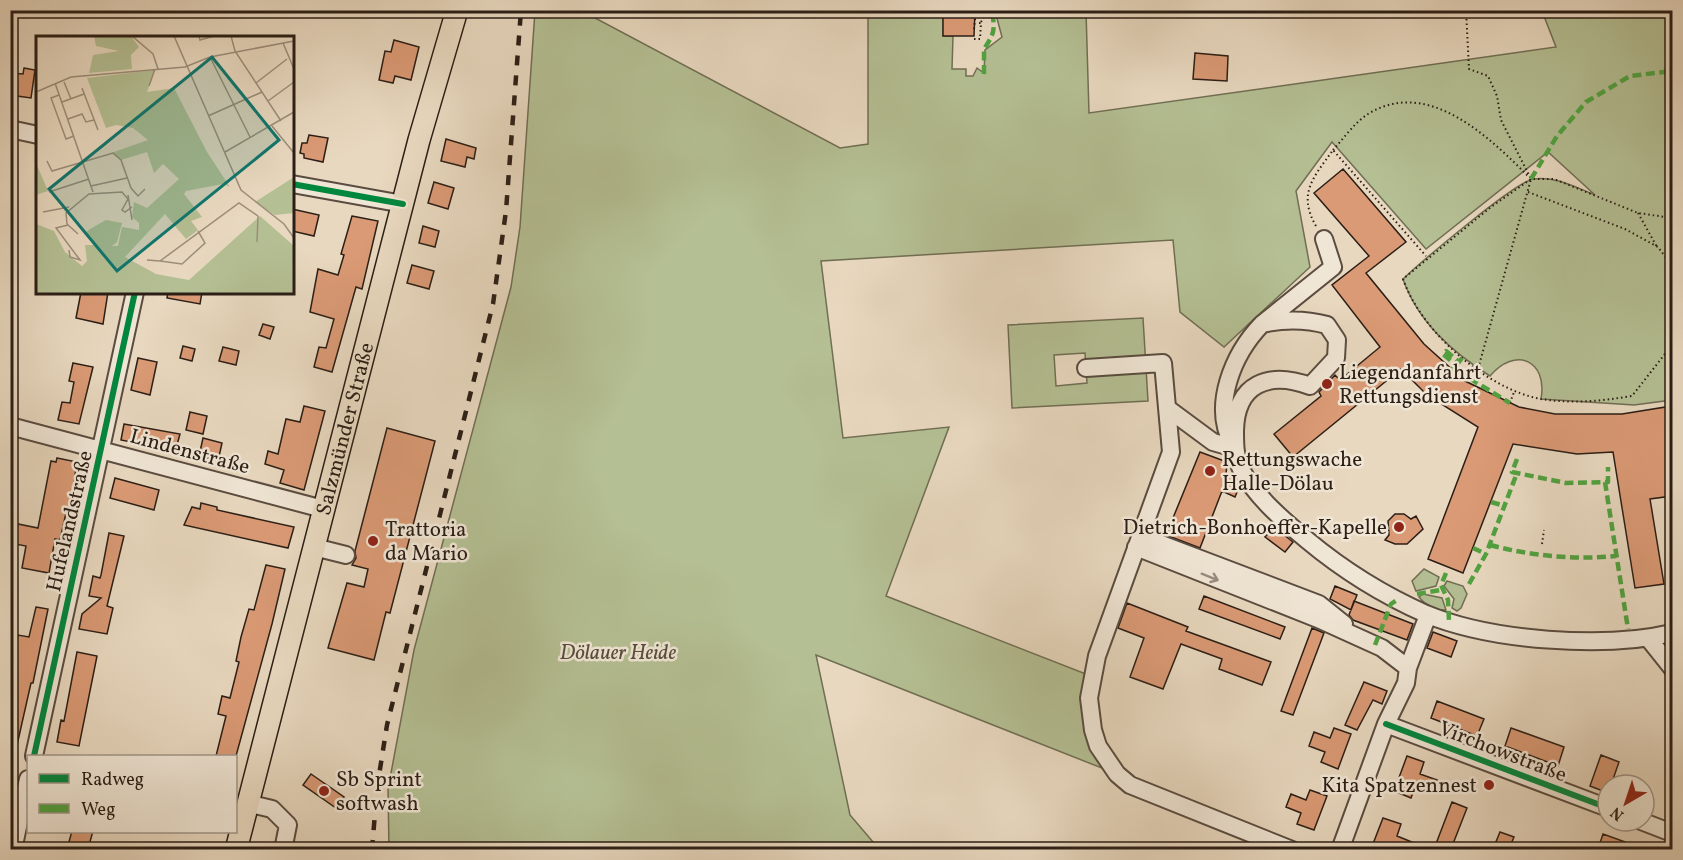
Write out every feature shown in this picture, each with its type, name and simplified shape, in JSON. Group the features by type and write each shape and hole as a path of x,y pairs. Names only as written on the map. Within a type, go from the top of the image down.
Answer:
{"main road":[{"name":"Salzmünder Straße","path":"237,829 247,803 403,204 457,10"}],"street":[{"path":"10,129 36,135"},
{"path":"294,184 403,204"},
{"path":"1324,239 1333,267 1252,334 1238,358 1226,395 1223,424 1242,472 1255,491 1292,528 1360,580 1428,615 1464,626 1537,640 1595,641 1648,638 1672,633"},
{"name":"Hufelandstraße","path":"34,755 135,294"},
{"path":"1234,448 1238,407 1254,387 1281,379 1310,386 1336,358 1337,340 1327,325 1308,320 1262,324"},
{"path":"1086,368 1163,363 1171,452 1091,675 1090,714 1093,730 1105,759 1130,785 1292,849"},
{"path":"1167,408 1213,442"},
{"name":"Lindenstraße","path":"10,426 323,509"},
{"path":"1171,452 1189,438 1234,448"},
{"path":"1138,542 1318,612 1382,648 1408,668"},
{"path":"314,547 346,555"},
{"path":"1340,849 1386,724 1406,683 1408,668 1428,615"},
{"path":"1648,638 1672,668"},
{"name":"Virchowstraße","path":"1386,724 1596,803"},
{"path":"13,849 27,784"},
{"path":"247,803 272,809 288,825 283,849"},
{"path":"1656,827 1672,833"}],"path":[{"path":"974,29 976,10"},
{"path":"1466,10 1469,69 1488,76 1497,96 1501,120 1531,179 1478,369"},
{"path":"974,39 981,39 981,23 985,14"},
{"path":"976,23 981,23"},
{"path":"1324,239 1307,210 1307,196 1313,179 1333,150 1366,114 1394,101 1426,103 1456,117 1495,143 1531,179"},
{"path":"1333,150 1427,257"},
{"path":"1672,218 1638,213 1554,178 1531,179 1427,257 1403,279 1410,297 1434,331 1478,369 1514,392 1541,399 1592,403 1632,396 1672,345"},
{"path":"1527,192 1625,229 1658,247"},
{"path":"1638,213 1672,266"},
{"path":"1510,403 1514,392"},
{"path":"1542,544 1544,530"}],"green space":[{"name":"Dölauer Heide","path":"535,11 582,11 840,148 868,144 868,11 943,11 943,36 953,36 952,69 966,69 966,76 973,76 977,68 984,73 985,50 1002,37 995,11 1086,11 1089,113 1556,47 1542,11 1672,11 1672,263 1670,262 1672,266 1672,400 1634,405 1541,399 1540,375 1535,367 1528,362 1510,361 1490,376 1462,357 1438,335 1409,295 1403,279 1469,223 1524,183 1534,179 1550,179 1595,195 1548,152 1426,249 1332,142 1296,191 1310,267 1224,347 1180,312 1173,240 821,261 843,438 949,427 886,596 1091,676 1089,698 1117,774 816,655 850,815 879,849 389,850 388,789 414,650 511,287 520,227"},
{"path":"1143,318 1148,401 1012,408 1008,325","holes":["1085,353 1087,383 1056,386 1054,355"]},
{"path":"1424,569 1439,577 1436,586 1416,591 1412,581"},
{"path":"1447,581 1463,586 1467,594 1461,608 1457,611 1452,608 1454,599 1444,586"},
{"path":"1423,594 1442,598 1446,610 1438,610 1428,605 1419,597"}],"building":[{"path":"943,10 975,10 974,36 943,36"},
{"path":"394,40 419,47 411,80 395,76 393,83 379,80 385,51 391,52"},
{"path":"1195,53 1228,56 1227,81 1193,79"},
{"path":"24,68 35,70 31,98 10,95 10,73 23,74"},
{"path":"309,135 328,138 323,162 304,158 304,154 300,153 302,143 307,143"},
{"path":"446,139 476,148 474,159 467,157 465,167 441,161"},
{"path":"1343,169 1406,242 1366,273 1424,344 1465,381 1519,407 1555,414 1622,414 1672,406 1672,496 1650,499 1664,584 1635,588 1613,452 1577,454 1513,444 1463,573 1428,559 1478,427 1427,395 1401,369 1293,457 1274,434 1321,396 1319,392 1335,375 1340,380 1380,347 1332,285 1369,256 1314,193"},
{"path":"434,182 454,188 448,209 428,203"},
{"path":"294,209 319,215 314,236 294,231"},
{"path":"352,216 378,221 362,289 356,287 332,372 314,367 319,347 326,348 334,319 310,312 318,269 338,275 344,255 341,254"},
{"path":"423,226 439,231 435,247 419,243"},
{"path":"412,265 434,271 429,289 407,283"},
{"path":"81,294 108,294 103,324 76,318"},
{"path":"168,294 202,294 200,304 167,298"},
{"path":"263,324 274,327 270,339 259,335"},
{"path":"183,346 195,349 192,361 180,358"},
{"path":"223,347 239,351 236,365 219,361"},
{"path":"138,358 157,362 150,395 131,390"},
{"path":"73,363 93,367 79,424 58,420 62,402 70,403 74,382 69,381"},
{"path":"304,406 325,411 304,490 280,483 284,470 265,464 268,451 278,454 286,419 300,422"},
{"path":"190,412 207,416 203,434 186,430"},
{"path":"124,424 180,434 177,445 174,451 121,440"},
{"path":"387,428 435,441 390,613 386,612 374,660 328,648 347,583 364,587 368,569 352,565 356,558 355,551"},
{"path":"203,438 222,443 218,461 199,456"},
{"path":"1200,452 1227,462 1226,475 1234,478 1239,487 1235,497 1222,491 1200,548 1166,535"},
{"path":"57,458 77,462 69,514 66,513 60,540 55,539 49,573 22,568 26,546 10,543 10,530 17,531 18,524 38,528 51,461 56,462"},
{"path":"115,478 159,490 154,510 110,498"},
{"path":"201,503 217,507 217,510 294,527 288,548 184,525 192,507 200,509"},
{"path":"1395,514 1404,514 1411,519 1416,516 1423,529 1407,544 1395,544 1385,540 1389,535 1388,521"},
{"path":"1274,527 1293,542 1285,552 1265,537"},
{"path":"109,533 124,536 107,606 113,608 107,634 79,629 82,614 101,598 89,596 93,576 100,578 101,575"},
{"path":"266,565 285,569 236,755 216,755 226,716 218,714 222,696 230,698 239,662 236,661 241,637 249,609 254,610"},
{"path":"1335,586 1357,595 1351,610 1330,599"},
{"path":"1204,596 1285,627 1280,639 1199,609"},
{"path":"1354,601 1413,624 1407,640 1353,620 1349,615"},
{"path":"1127,603 1188,627 1186,631 1271,662 1262,685 1219,669 1222,659 1181,644 1163,689 1130,677 1144,638 1118,628"},
{"path":"36,607 48,609 15,754 10,753 10,674 18,635 29,637"},
{"path":"1312,628 1324,633 1293,715 1281,711"},
{"path":"1433,632 1457,641 1451,657 1427,648"},
{"path":"77,652 97,656 79,746 57,742 61,720 64,721"},
{"path":"1364,682 1387,691 1382,704 1373,700 1357,730 1345,725"},
{"path":"1437,701 1484,719 1477,736 1431,718"},
{"path":"1334,728 1351,734 1338,769 1321,762 1325,752 1309,746 1314,732 1330,738"},
{"path":"1511,728 1564,747 1558,766 1505,746"},
{"path":"1601,755 1619,762 1615,773 1596,773 1596,788 1590,786"},
{"path":"1407,756 1424,762 1420,774 1437,780 1432,793 1415,787 1411,798 1394,791"},
{"name":"Sb Sprint softwash","path":"311,774 344,797 336,808 303,785"},
{"path":"1310,790 1327,796 1314,830 1297,824 1301,813 1286,807 1291,794 1306,800"},
{"path":"1452,802 1467,808 1451,849 1434,849"},
{"path":"1383,818 1401,824 1397,836 1429,849 1371,849"},
{"path":"1500,832 1514,837 1509,849 1493,849"},
{"path":"71,833 92,833 88,849 67,849"},
{"path":"1603,834 1642,848 1598,849"}],"railway":[{"path":"372,850 377,788 387,725 493,304 506,211 521,10"}],"marked path":[{"path":"984,74 984,49 993,31 992,10"},
{"path":"1531,179 1557,136 1586,102 1630,76 1672,71"},
{"path":"1462,358 1459,362 1446,351 1443,354 1456,365 1453,368 1510,403"},
{"path":"1517,459 1512,472 1566,483 1608,482 1608,467"},
{"path":"1469,584 1486,554 1517,473"},
{"path":"1605,482 1628,629"},
{"path":"1491,502 1505,506"},
{"path":"1490,545 1553,556 1584,558 1616,556"},
{"path":"1473,548 1486,554"},
{"path":"1446,573 1441,585 1448,600 1449,621"},
{"path":"1417,594 1441,590"},
{"path":"1375,645 1391,604 1397,600"}],"cycle path":[{"path":"294,184 403,204"},
{"path":"34,755 135,294"},
{"path":"1386,724 1596,803"}],"place":[{"name":"Liegendanfahrt Rettungsdienst","path":"1327,384"},
{"name":"Rettungswache Halle-Dölau","path":"1210,471"},
{"name":"Dietrich-Bonhoeffer-Kapelle","path":"1399,527"},
{"name":"Trattoria da Mario","path":"373,541"},
{"name":"Kita Spatzennest","path":"1489,785"},
{"name":"Sb Sprint softwash","path":"324,791"}]}
